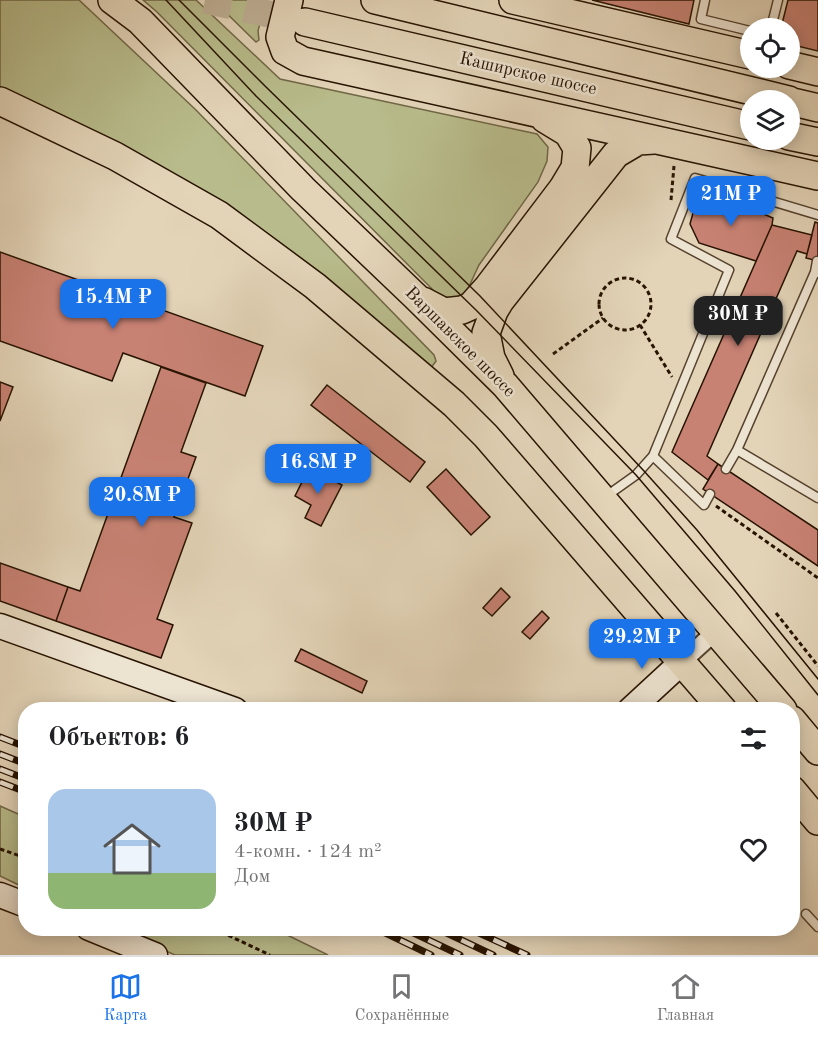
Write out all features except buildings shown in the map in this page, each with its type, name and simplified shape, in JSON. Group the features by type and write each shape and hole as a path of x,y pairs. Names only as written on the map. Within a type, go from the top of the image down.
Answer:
{"main road":[{"name":"Варшавское шоссе","path":"112,0 140,21 303,189 505,385 776,702"},
{"path":"289,0 280,37 285,51 303,61 818,176"},
{"name":"Каширское шоссе","path":"375,0 744,90"},
{"path":"513,0 740,54"},
{"name":"Каширское шоссе","path":"305,22 740,124"},
{"path":"800,68 818,72"},
{"path":"0,101 115,156 219,216 315,286 454,404 494,445 716,702"},
{"name":"Каширское шоссе","path":"800,104 818,108"},
{"path":"416,297 444,312 462,310 471,306 563,188 575,168 577,148 568,133 536,114"},
{"path":"800,138 818,142"},
{"path":"505,385 491,358 486,333 500,301 616,154 638,141 666,141"},
{"path":"800,730 818,751"},
{"path":"800,799 818,820"}],"street":[{"path":"0,626 213,702"},
{"path":"639,702 715,632"},
{"path":"0,895 18,902"},
{"path":"109,936 155,955"}],"lane":[{"path":"705,0 701,19 740,29"},
{"path":"774,18 778,0"},
{"path":"602,499 636,475 653,456 729,270 671,239 695,178 818,215"},
{"path":"726,469 816,273 817,261"},
{"path":"736,450 818,498"},
{"path":"653,456 704,505 709,497"},
{"path":"806,914 818,927"}],"path":[{"path":"672,196 674,166"},
{"path":"622,278 631,278 645,287 652,303 646,319 640,325 624,330 616,328 603,318 599,301 607,286 622,278"},
{"path":"553,354 603,318"},
{"path":"640,325 680,389"},
{"path":"709,497 818,578"},
{"path":"776,613 818,666"},
{"path":"0,849 18,855"},
{"path":"230,936 270,955"}],"green space":[{"path":"0,0 79,0 196,110 434,355 436,361 431,368 308,270 0,91"},
{"path":"143,0 196,0 280,79 537,134 548,147 547,161 538,182 479,265 465,295 451,300 434,291"},
{"path":"213,0 266,0 258,31 259,40 256,42"},
{"path":"0,806 18,814 18,885 0,876"},
{"path":"132,936 289,936 328,955 175,955"}],"tunnel":[{"path":"205,0 305,22"}],"tram line":[{"path":"166,0 256,96 477,311 636,475 735,591 818,695"},
{"path":"179,0 480,296 697,530 818,679"}],"railway":[{"path":"0,737 18,744"},
{"path":"0,754 18,761"},
{"path":"0,769 18,776"},
{"path":"0,782 18,789"},
{"path":"392,936 431,955"},
{"path":"420,936 460,955"},
{"path":"453,936 493,955"},
{"path":"485,936 527,955"}]}
